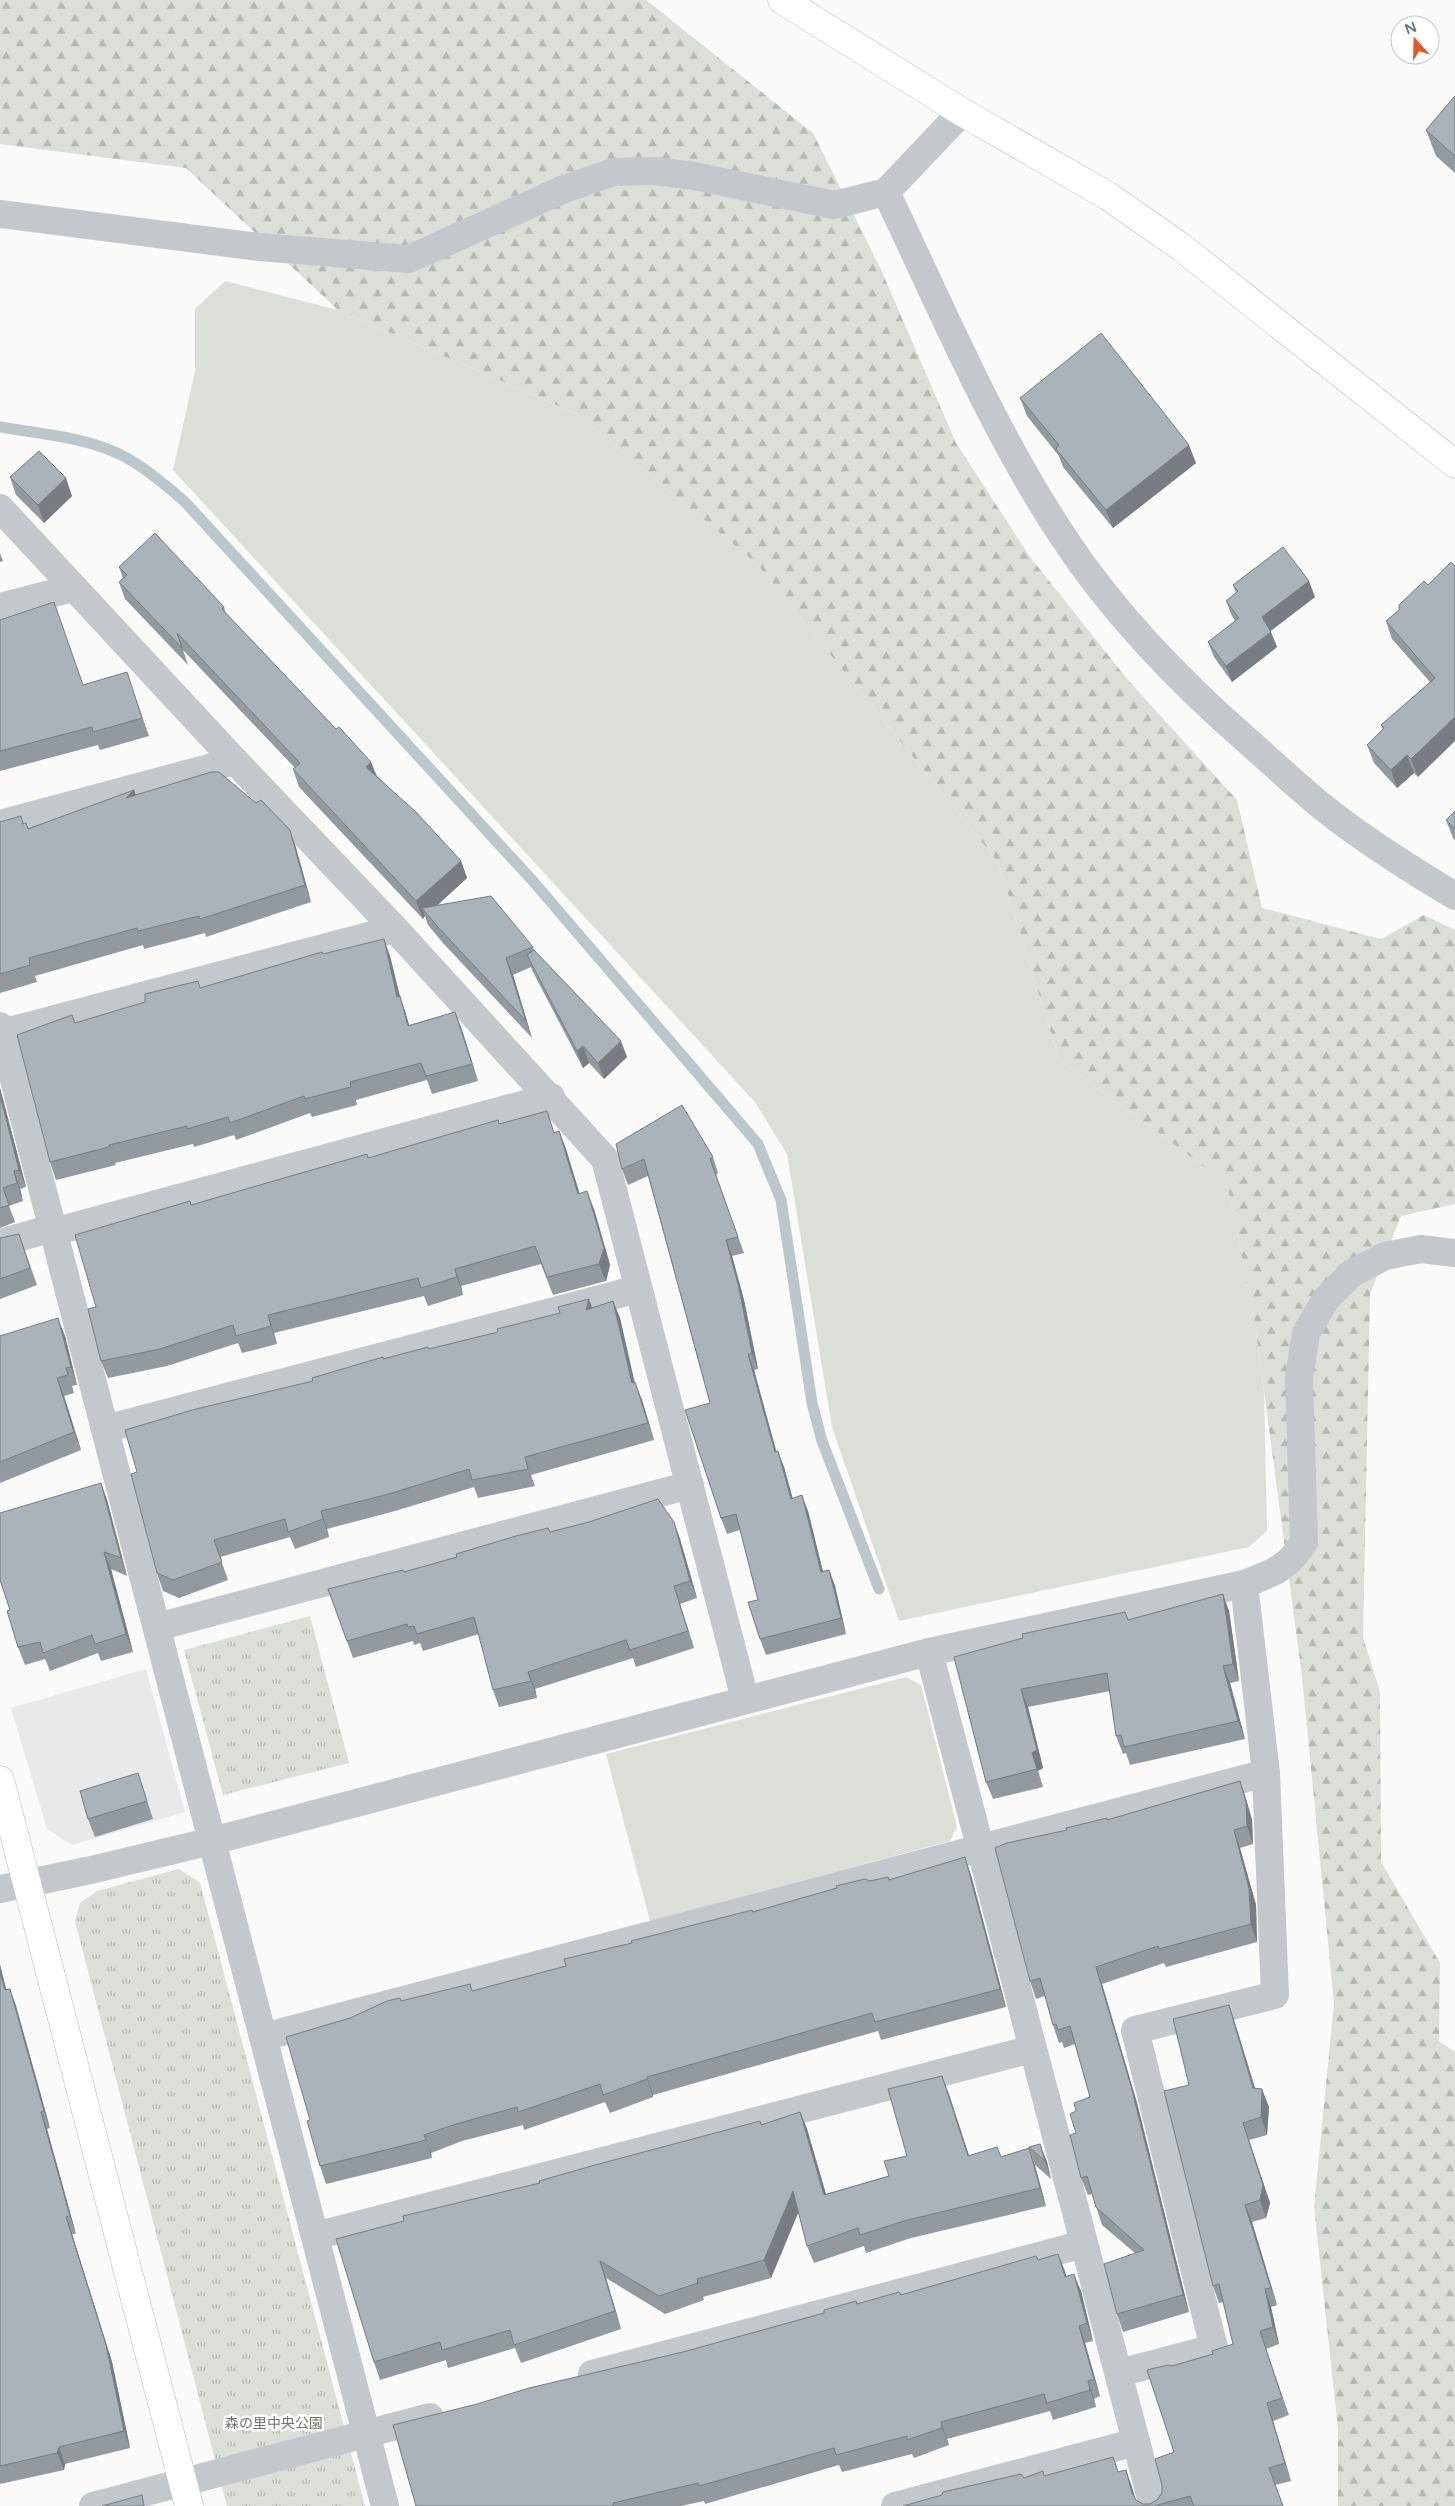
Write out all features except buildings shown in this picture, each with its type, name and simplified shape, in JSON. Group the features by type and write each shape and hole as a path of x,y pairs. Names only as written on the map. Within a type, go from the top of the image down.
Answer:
{"street":[{"path":"782,0 962,112 1108,196 1181,247 1455,464"},
{"path":"0,214 259,247 409,259 562,190 613,172 655,171 694,176 834,205 886,192 962,112"},
{"path":"886,192 1010,450 1064,538 1113,604 1199,696 1324,809 1420,876 1455,896"},
{"path":"0,508 234,761 395,929 605,1159 745,1699"},
{"path":"0,606 73,588"},
{"path":"0,824 234,761"},
{"path":"385,2506 1,1030 395,929"},
{"path":"0,1243 551,1098"},
{"path":"0,1889 91,1870 212,1841 928,1652 1244,1584 1274,1573 1294,1558 1304,1542 1299,1378 1306,1333 1326,1299 1352,1273 1385,1256 1421,1249 1455,1253"},
{"path":"105,1429 638,1289"},
{"path":"157,1627 690,1485"},
{"path":"1120,2373 1214,2348 1134,2030 1275,1995 1266,1773 1244,1584"},
{"path":"928,1652 1032,2049 1120,2373 1153,2506"},
{"path":"263,2037 1266,1773"},
{"path":"0,1780 186,2494"},
{"path":"315,2236 1032,2049"},
{"path":"572,2379 1084,2244"},
{"path":"94,2506 186,2494 365,2434 458,2410"},
{"path":"894,2506 1136,2442"}],"shaded area":[{"path":"146,1669 185,1812 72,1845 47,1829 11,1708"}],"green space":[{"path":"0,0 646,0 813,133 882,272 956,443 1030,557 1128,680 1237,800 1262,908 1381,939 1424,915 1455,930 1455,1204 1401,1216 1370,1294 1363,1637 1380,1692 1381,1862 1440,1963 1439,2041 1455,2052 1455,2506 1338,2506 1338,2429 1314,2207 1334,2003 1302,1676 1254,1316 1227,1184 1059,1059 998,862 757,564 577,414 338,310 186,168 0,144"},
{"path":"225,281 338,310 577,414 757,564 998,862 1059,1059 1227,1184 1254,1316 1264,1392 1267,1531 1249,1547 899,1621 832,1427 787,1154 755,1102 173,470 195,372 195,309"},
{"path":"310,1616 349,1763 223,1795 184,1650"},
{"path":"906,1677 921,1685 957,1827 950,1841 650,1921 606,1754"},
{"name":"森の里中央公園","path":"179,1869 200,1883 365,2506 227,2506 75,1921 80,1903 97,1891"}],"waterway":[{"path":"0,427 65,437 112,451 142,468 185,502 532,880 758,1144 781,1200 812,1403 822,1441 879,1589"}]}
